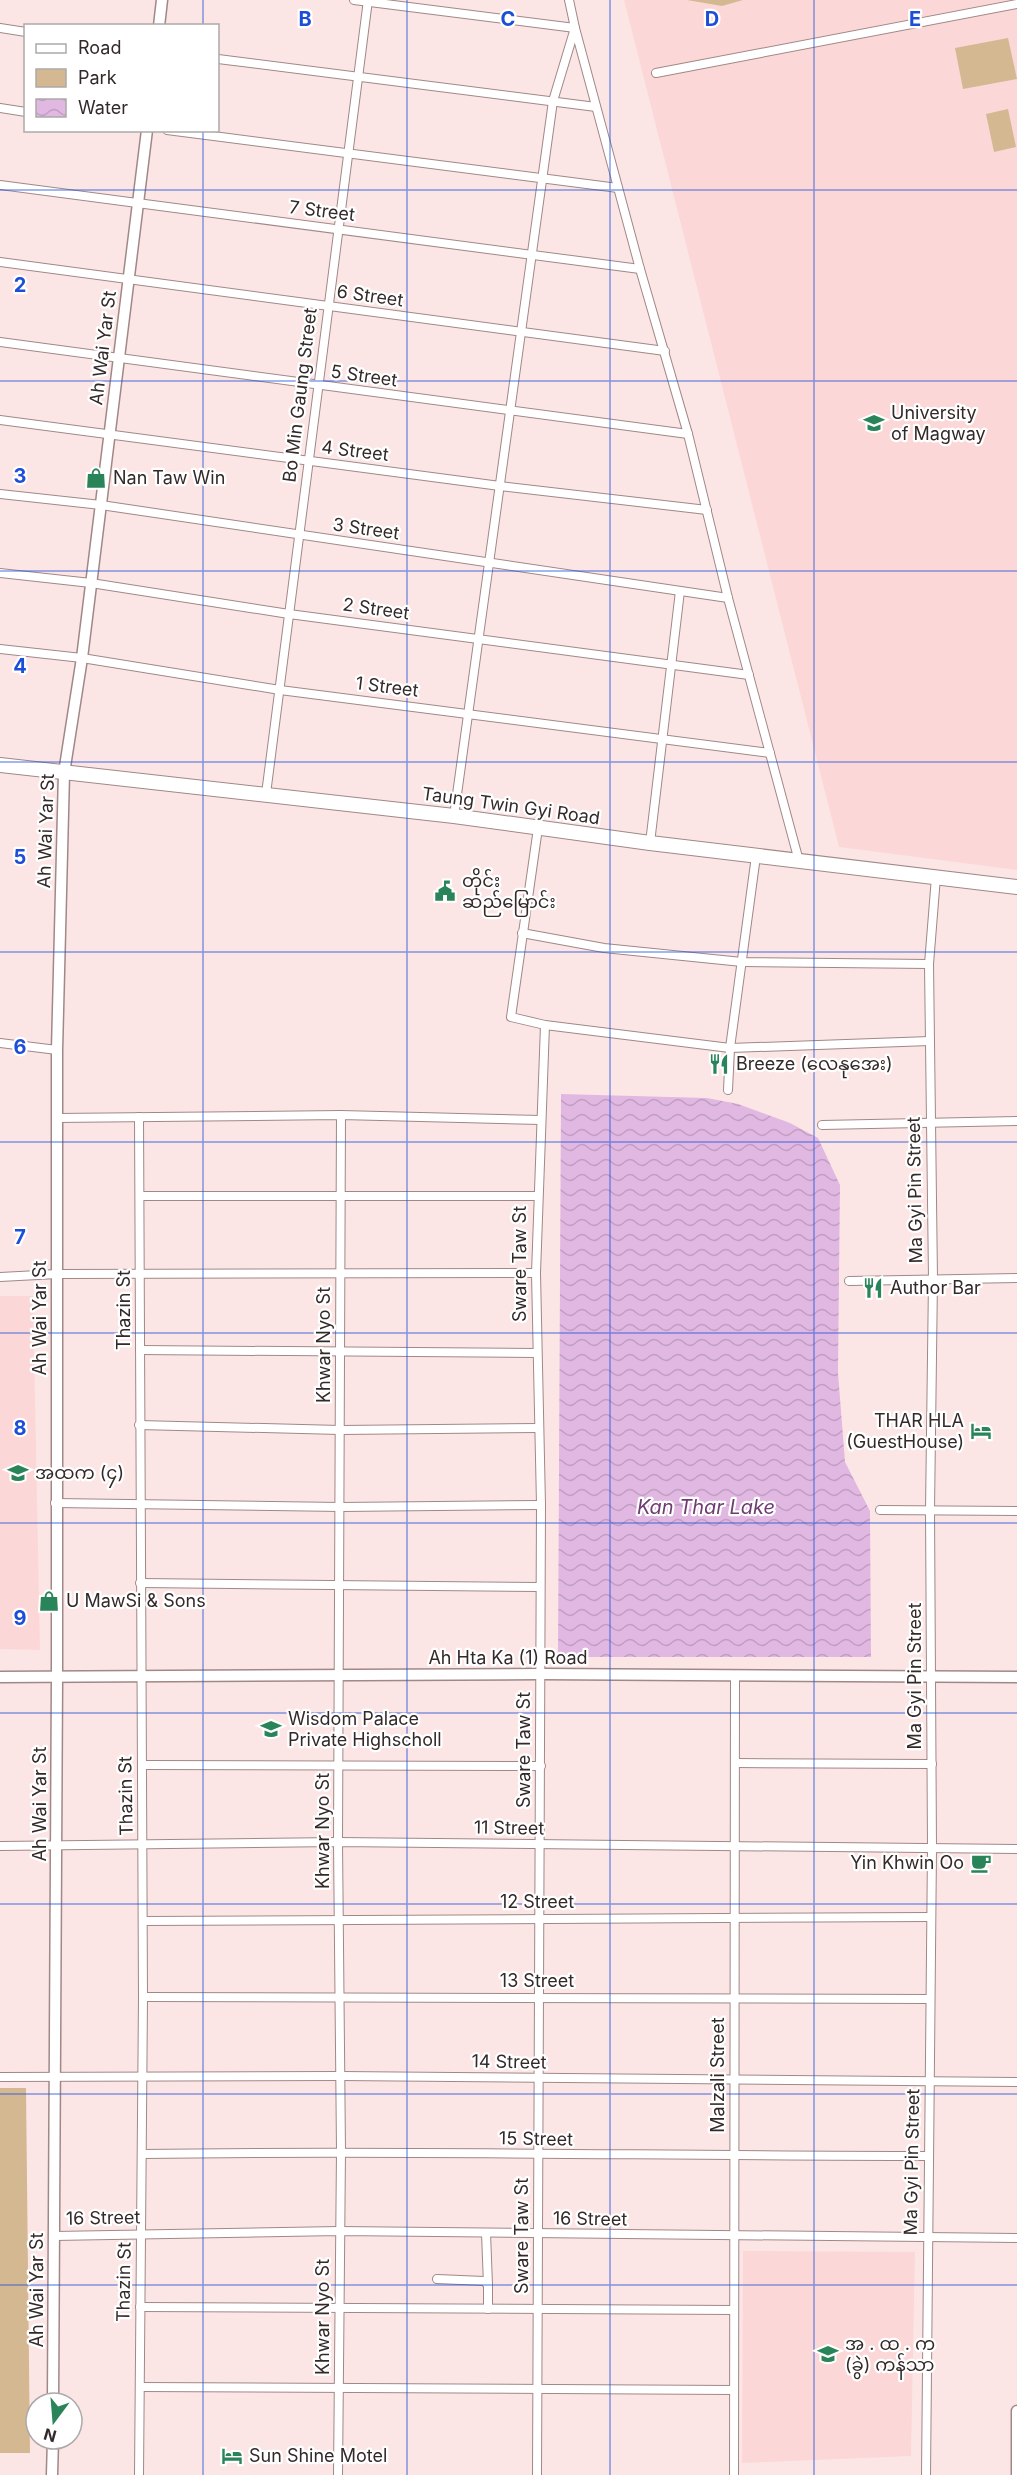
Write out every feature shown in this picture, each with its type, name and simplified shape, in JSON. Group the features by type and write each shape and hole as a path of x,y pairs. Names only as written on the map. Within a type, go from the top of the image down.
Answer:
{"highway":[{"name":"Taung Twin Gyi Road","path":"0,765 454,816 650,843 1017,887"}],"street":[{"path":"159,24 162,0"},
{"path":"354,0 576,28"},
{"path":"569,0 640,269 688,434 728,598 799,861"},
{"name":"Bo Min Gaung Street","path":"266,794 368,1"},
{"path":"656,73 1017,4"},
{"path":"0,28 24,32"},
{"path":"454,816 553,101 576,28"},
{"path":"219,59 596,107"},
{"path":"0,108 24,112"},
{"name":"Ah Wai Yar St","path":"53,2391 57,1677 56,1118 64,773 92,583 147,132"},
{"path":"183,132 618,188"},
{"name":"7 Street","path":"0,185 640,269"},
{"name":"6 Street","path":"0,262 665,351"},
{"name":"5 Street","path":"0,342 688,434"},
{"name":"4 Street","path":"0,420 110,432 500,486 707,510"},
{"name":"3 Street","path":"0,494 101,506 299,537 489,562 728,598"},
{"name":"2 Street","path":"0,573 92,583 289,614 749,675"},
{"path":"650,843 680,591"},
{"name":"1 Street","path":"0,650 82,658 280,690 770,753"},
{"path":"538,828 511,1017 545,1025 730,1048 930,1041"},
{"path":"728,1090 730,1048 756,856"},
{"name":"Ma Gyi Pin Street","path":"926,2475 932,1848 930,1510 933,1279 929,964 936,878"},
{"path":"522,933 604,948 742,962 929,964"},
{"name":"Sware Taw St","path":"537,2475 541,1505 536,1273 545,1025"},
{"path":"0,1043 57,1050"},
{"path":"56,1118 340,1115 541,1120"},
{"name":"Khwar Nyo St","path":"338,2475 341,2151 338,1842 341,1507 339,1352 342,1195 340,1115"},
{"name":"Thazin St","path":"139,1117 141,1350 139,1504 143,1845 139,2475"},
{"path":"822,1125 1017,1121"},
{"path":"140,1196 537,1196"},
{"path":"0,1277 57,1274 536,1273"},
{"path":"849,1281 1017,1278"},
{"path":"141,1350 537,1353"},
{"path":"139,1425 340,1430 539,1428"},
{"path":"56,1503 341,1507 541,1505"},
{"path":"880,1510 1017,1511"},
{"path":"140,1582 539,1587"},
{"name":"Ah Hta Ka (1) Road","path":"0,1677 339,1674 1017,1677"},
{"name":"Malzali Street","path":"734,2475 735,1675"},
{"path":"736,1763 932,1764"},
{"path":"142,1765 541,1766"},
{"name":"11 Street","path":"0,1846 338,1842 1017,1849"},
{"name":"12 Street","path":"143,1921 931,1917"},
{"name":"13 Street","path":"143,1997 930,1999"},
{"name":"14 Street","path":"0,2077 341,2076 1017,2082"},
{"name":"15 Street","path":"142,2154 341,2151 539,2156 929,2156"},
{"name":"16 Street","path":"54,2236 339,2231 735,2237 1017,2238"},
{"path":"486,2234 488,2309"},
{"path":"437,2279 479,2280 488,2285"},
{"path":"140,2307 734,2310"},
{"path":"140,2387 734,2390"},
{"path":"1017,2411 1017,2475"},
{"path":"52,2475 53,2451"}],"shaded area":[{"name":"University of Magway","path":"624,0 1017,0 1017,870 839,847"},
{"name":"အထက (၄)","path":"0,1296 33,1296 40,1650 0,1649"},
{"name":"အ . ထ . က (ခွဲ) ကန်သာ","path":"743,2251 915,2252 911,2456 742,2463"}],"green space":[{"path":"687,0 743,0 722,6"},
{"path":"1008,38 1017,79 963,89 955,48"},
{"path":"1008,109 1016,147 994,152 986,114"},
{"path":"0,2088 26,2088 29,2391 24,2391 24,2451 30,2451 30,2453 0,2453"}],"water":[{"name":"Kan Thar Lake","path":"561,1094 707,1098 738,1104 790,1123 818,1138 840,1185 838,1373 845,1462 870,1511 871,1657 558,1657"}],"place":[{"name":"University of Magway","path":"874,423"},
{"name":"Nan Taw Win","path":"96,478"},
{"name":"တိုင်း ဆည်မြောင်း","path":"445,891"},
{"name":"Breeze (လေနုအေး)","path":"719,1064"},
{"name":"Author Bar","path":"873,1288"},
{"name":"THAR HLA (GuestHouse)","path":"981,1431"},
{"name":"အထက (၄)","path":"18,1473"},
{"name":"U MawSi & Sons","path":"49,1601"},
{"name":"Wisdom Palace Private Highscholl","path":"271,1729"},
{"name":"Yin Khwin Oo","path":"981,1863"},
{"name":"အ . ထ . က (ခွဲ) ကန်သာ","path":"828,2354"},
{"name":"Sun Shine Motel","path":"232,2456"}]}
